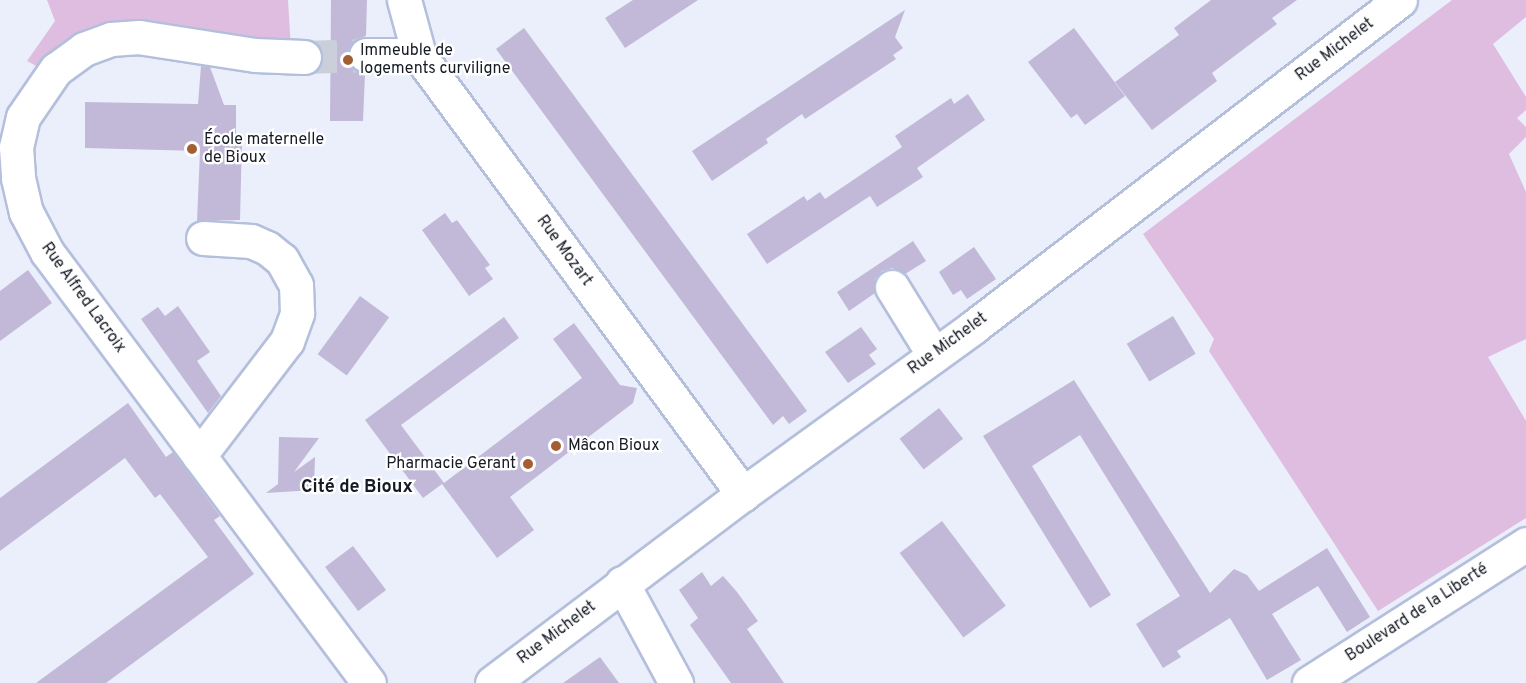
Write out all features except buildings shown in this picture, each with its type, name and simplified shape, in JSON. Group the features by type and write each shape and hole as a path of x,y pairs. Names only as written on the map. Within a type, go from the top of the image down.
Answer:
{"street":[{"name":"Rue Mozart","path":"404,0 419,55 743,494"},
{"name":"Rue Michelet","path":"492,683 743,494 934,355 1400,0"},
{"name":"Rue Alfred Lacroix","path":"304,57 255,55 139,37 111,39 84,49 56,69 23,117 16,147 18,178 32,222 47,252 369,683"},
{"path":"366,55 419,55"},
{"path":"199,456 287,341 297,313 296,285 282,260 267,248 250,241 203,238"},
{"path":"892,287 934,355"},
{"name":"Boulevard de la Liberté","path":"1309,683 1526,544"},
{"path":"622,584 676,683"}],"shaded area":[{"path":"47,0 288,0 291,49 144,30 40,68 27,61 55,21"},
{"path":"1452,0 1526,0 1526,17 1493,44 1526,97 1526,110 1517,118 1526,127 1526,137 1509,154 1526,192 1526,339 1488,357 1526,421 1526,518 1378,611 1209,351 1214,339 1143,234"}],"tunnel":[{"path":"304,57 366,55"}],"place":[{"name":"Immeuble de logements curviligne","path":"348,60"},
{"name":"École maternelle de Bioux","path":"192,149"},
{"name":"Mâcon Bioux","path":"556,446"},
{"name":"Pharmacie Gerant","path":"528,464"}],"district":[{"name":"Cité de Bioux","path":"357,488"}]}
